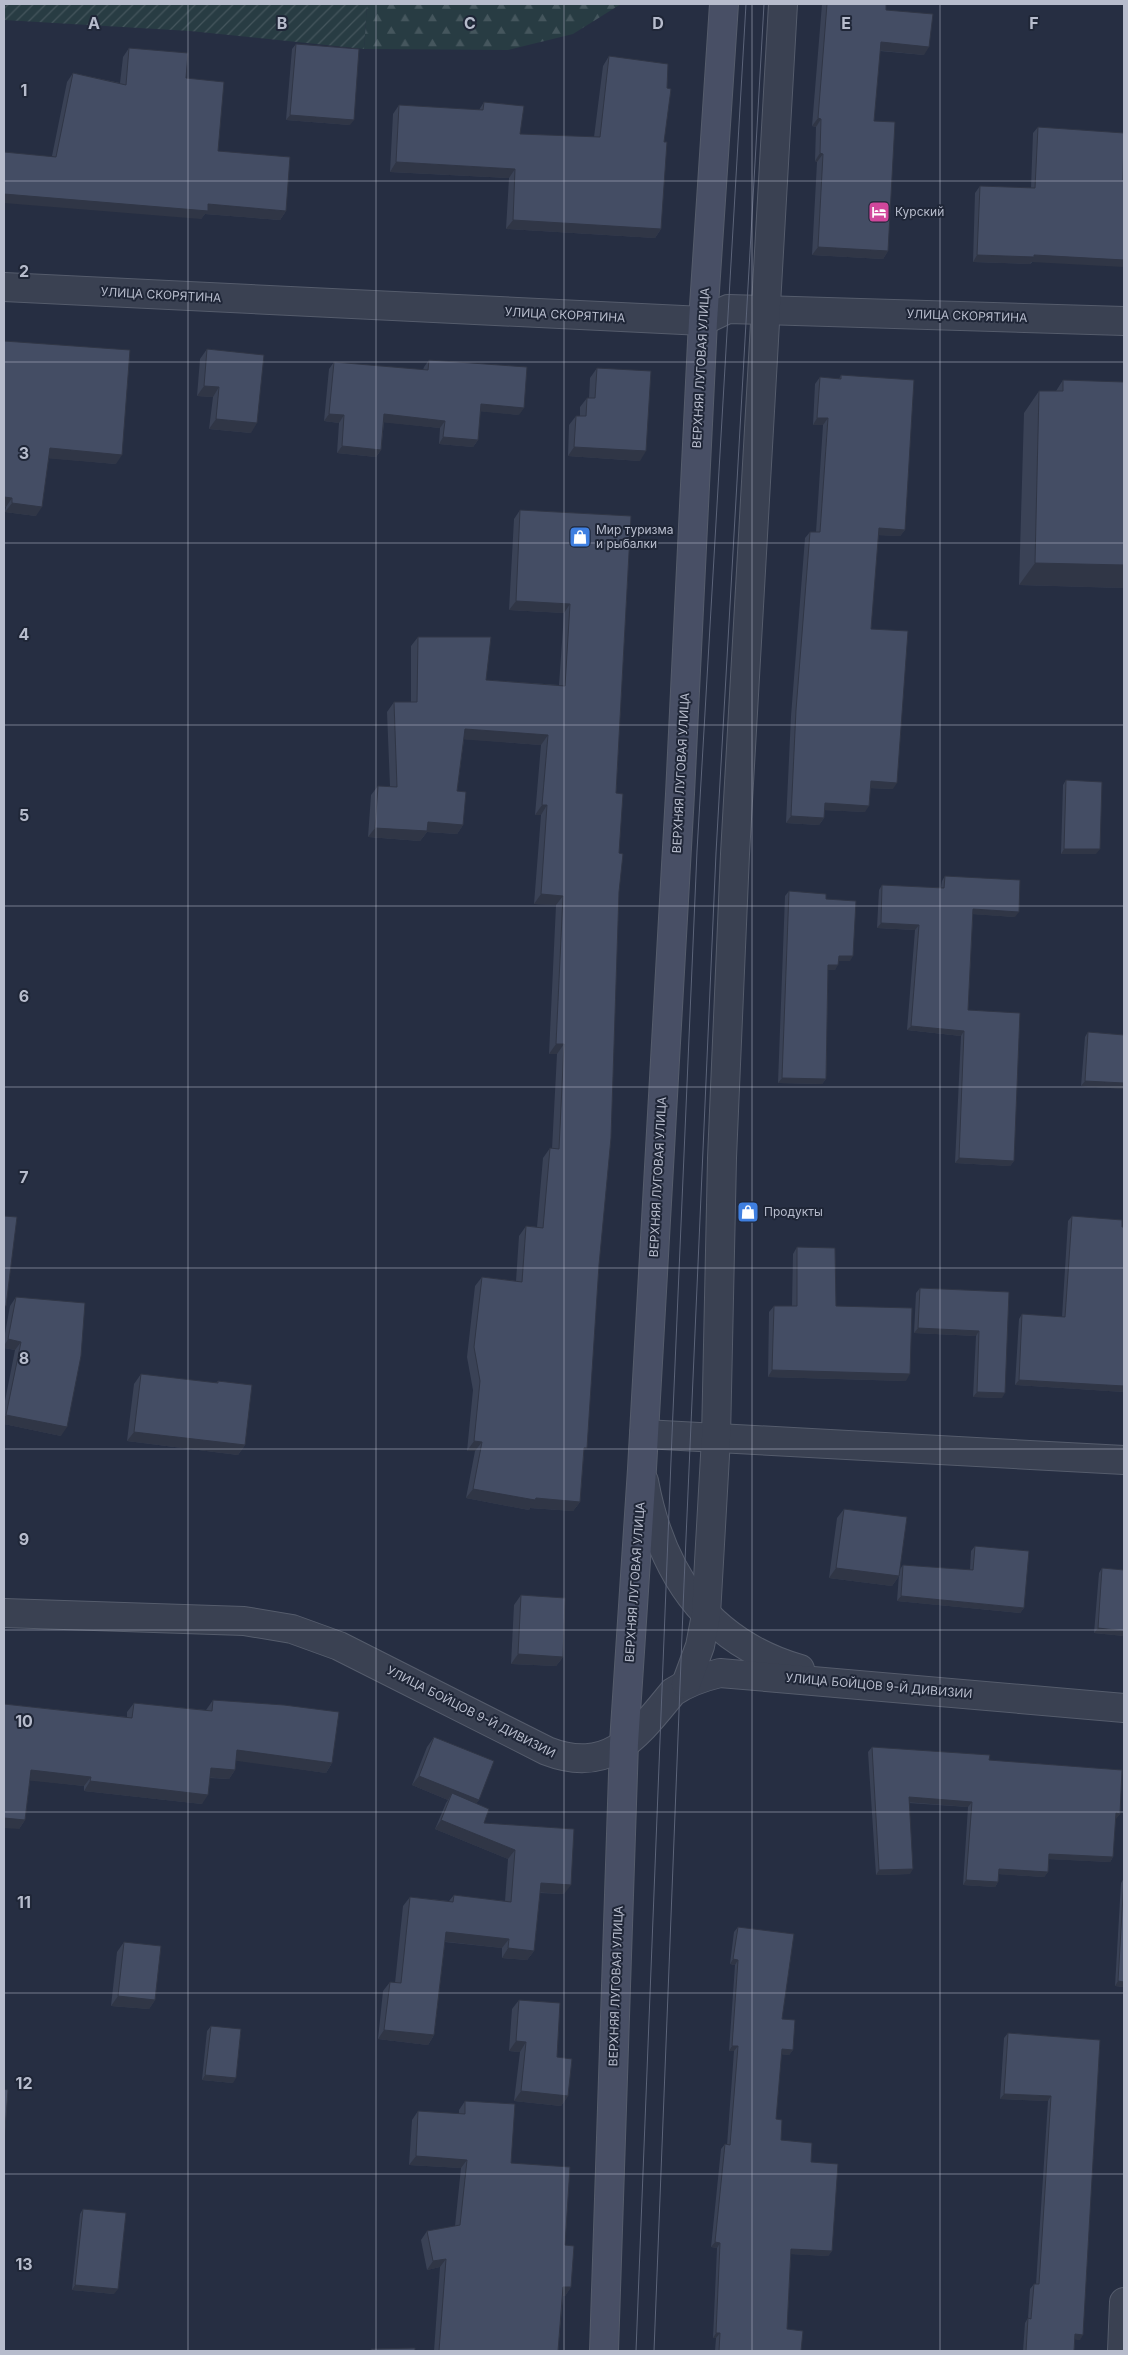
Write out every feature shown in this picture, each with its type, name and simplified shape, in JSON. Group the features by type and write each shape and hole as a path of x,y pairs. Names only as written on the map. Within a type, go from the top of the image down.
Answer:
{"main road":[{"name":"ВЕРХНЯЯ ЛУГОВАЯ УЛИЦА","path":"604,2351 624,1743 642,1469 680,794 703,321 724,4"}],"street":[{"path":"686,1684 700,1646 706,1616 716,1438 722,1158 735,854 783,4"},
{"name":"УЛИЦА СКОРЯТИНА","path":"4,287 703,321 728,309 1124,321"},
{"path":"644,1434 1124,1460"},
{"path":"642,1469 649,1503 662,1544 684,1584 706,1616 752,1651 778,1663 822,1676 860,1683"},
{"name":"УЛИЦА БОЙЦОВ 9-Й ДИВИЗИИ","path":"4,1613 244,1621 292,1629 339,1646 485,1721 562,1757 588,1760 609,1754 645,1727 673,1692 686,1684 720,1673 860,1683 1124,1708"},
{"path":"1122,2351 1124,2302"}],"green space":[{"path":"4,4 367,4 364,49 190,31 4,20"},
{"path":"367,4 621,4 573,34 508,50 364,49"}],"building":[{"path":"827,4 886,4 886,10 933,14 929,47 881,42 874,121 895,122 888,251 818,247 823,154 820,153 821,119 818,118"},
{"path":"296,44 359,49 354,120 290,115"},
{"path":"129,48 188,53 186,78 224,82 218,151 290,157 286,211 208,204 208,211 4,194 4,152 56,157 73,73 126,85"},
{"path":"609,56 668,64 667,88 671,89 664,142 667,142 661,229 513,220 515,169 396,162 399,105 483,110 484,102 524,106 520,134 600,137"},
{"path":"1038,127 1124,133 1124,260 1034,255 1034,257 977,255 980,186 1035,188"},
{"path":"4,341 130,350 122,455 50,448 42,507 12,503 12,498 4,497"},
{"path":"207,349 264,355 257,423 216,419 219,387 204,386"},
{"path":"429,360 527,367 524,408 481,404 478,440 443,437 445,421 384,414 381,450 342,446 344,415 329,414 334,362 428,370"},
{"path":"597,368 651,371 646,451 574,447 576,416 586,416 587,398 595,398"},
{"path":"841,375 914,380 905,530 879,528 871,629 908,631 897,783 871,781 869,806 825,803 824,818 791,816 796,710 810,532 820,532 828,418 817,418 820,377 841,379"},
{"path":"1063,380 1124,382 1124,565 1035,563 1039,391 1063,391"},
{"path":"520,510 631,516 616,793 623,794 619,853 623,854 619,892 611,1138 599,1265 587,1448 584,1448 580,1502 536,1498 535,1500 473,1489 482,1442 474,1441 480,1381 474,1347 482,1277 522,1282 526,1226 543,1228 550,1148 559,1149 564,1044 556,1044 563,896 541,894 547,805 542,805 548,735 465,729 457,791 466,792 463,825 428,822 427,831 375,828 378,786 397,787 394,702 417,702 418,637 491,637 486,680 565,686 570,604 516,601"},
{"path":"1066,780 1102,782 1100,849 1064,849"},
{"path":"945,876 1020,880 1019,912 973,909 968,1010 1020,1013 1014,1161 959,1158 964,1031 911,1026 919,925 881,923 882,885 944,888"},
{"path":"789,891 826,894 826,899 856,901 853,956 839,956 838,965 828,965 826,1079 782,1078"},
{"path":"1088,1032 1124,1035 1124,1083 1085,1081"},
{"path":"4,1216 17,1217 6,1306 4,1306"},
{"path":"1072,1216 1122,1220 1122,1227 1124,1227 1124,1386 1019,1380 1022,1314 1065,1317"},
{"path":"797,1247 835,1248 836,1306 912,1308 910,1374 772,1370 774,1306 797,1306"},
{"path":"920,1288 1009,1292 1005,1393 977,1392 979,1331 918,1328"},
{"path":"16,1297 85,1303 81,1356 67,1427 6,1415 21,1342 8,1339"},
{"path":"141,1374 252,1385 245,1445 134,1432"},
{"path":"844,1509 907,1517 899,1576 836,1568"},
{"path":"975,1546 1029,1551 1024,1608 901,1596 903,1565 973,1570"},
{"path":"1102,1568 1124,1570 1124,1631 1098,1628"},
{"path":"521,1595 565,1598 563,1657 518,1654"},
{"path":"213,1700 284,1705 339,1712 332,1763 237,1750 235,1770 211,1768 208,1795 90,1781 91,1777 31,1770 25,1820 4,1818 4,1704 132,1718 134,1703 212,1711"},
{"path":"434,1737 494,1761 479,1800 419,1776"},
{"path":"872,1747 990,1755 989,1760 1122,1770 1120,1814 1116,1813 1113,1857 1049,1854 1048,1872 999,1869 998,1882 966,1880 972,1802 909,1797 913,1869 879,1870"},
{"path":"452,1793 489,1809 484,1823 574,1829 571,1885 541,1883 534,1951 508,1948 509,1939 446,1932 434,2035 384,2030 390,1982 401,1983 410,1897 453,1902 454,1895 511,1902 515,1850 441,1820"},
{"path":"1124,1878 1124,1982 1118,1981"},
{"path":"738,1927 794,1934 782,2019 795,2020 793,2050 782,2049 776,2119 782,2120 781,2140 812,2143 811,2162 838,2164 832,2251 791,2249 787,2329 803,2331 801,2351 719,2351 720,2333 716,2333 720,2243 715,2242 725,2144 730,2145 738,2046 732,2046 738,1960 733,1959"},
{"path":"124,1942 161,1946 155,2000 118,1996"},
{"path":"519,2000 560,2003 557,2057 572,2059 568,2096 521,2091 526,2042 516,2041"},
{"path":"211,2026 241,2029 236,2078 205,2075"},
{"path":"1008,2033 1100,2040 1083,2335 1075,2334 1074,2351 1026,2351 1028,2318 1031,2319 1034,2284 1039,2284 1051,2096 1004,2094"},
{"path":"4,2089 8,2090 4,2143"},
{"path":"465,2101 515,2104 511,2163 570,2167 565,2245 574,2246 571,2287 563,2287 558,2351 439,2351 446,2259 433,2261 427,2231 460,2225 467,2160 416,2156 418,2111 465,2114"},
{"path":"83,2209 126,2213 118,2289 75,2285"},
{"path":"415,2348 415,2351 371,2351 371,2349"}],"tram line":[{"path":"636,2351 697,851 746,4"},
{"path":"654,2351 684,1584 716,853 764,4"}],"place":[{"name":"Курский","path":"879,212"},
{"name":"Мир туризма и рыбалки","path":"580,537"},
{"name":"Продукты","path":"748,1212"}]}
